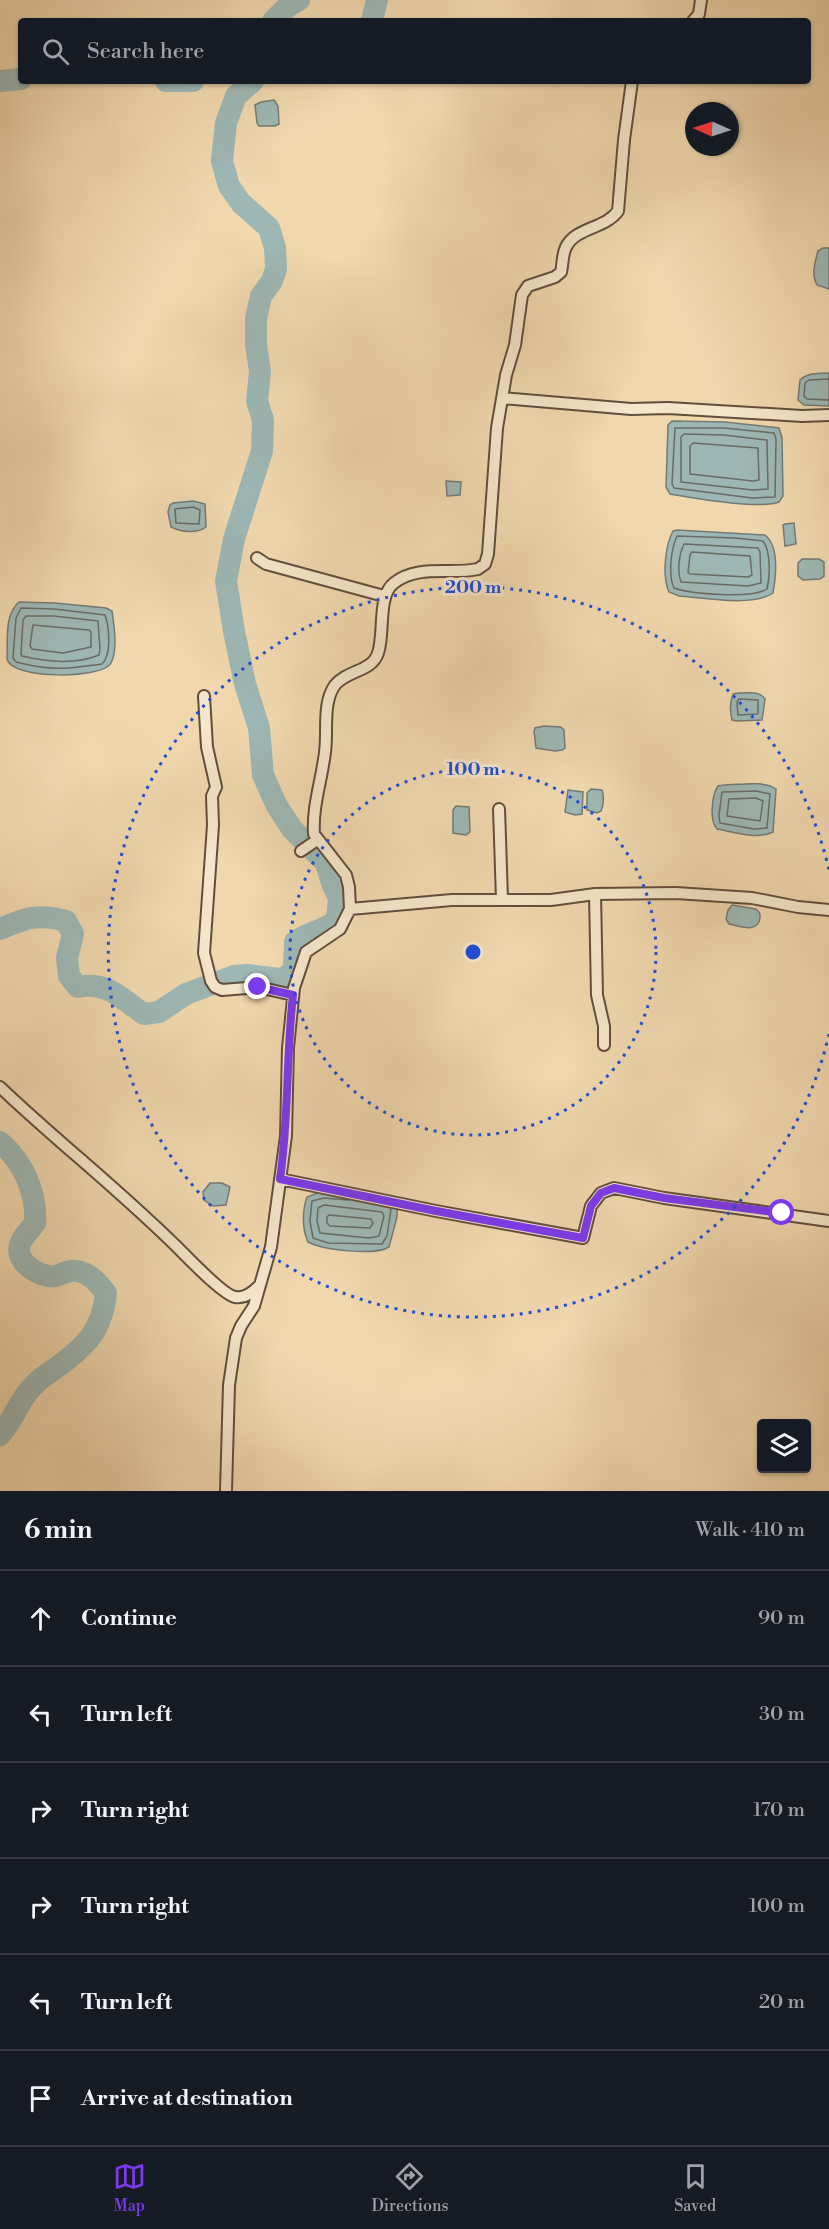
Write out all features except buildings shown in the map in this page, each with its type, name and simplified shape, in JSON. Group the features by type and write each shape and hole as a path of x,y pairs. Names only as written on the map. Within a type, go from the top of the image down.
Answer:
{"street":[{"path":"696,18 699,14 701,0"},
{"path":"226,1491 229,1385 233,1353 241,1326 254,1306 271,1247 286,1136 288,1048 293,995 306,952 340,929 350,909 346,875 316,842 314,828 325,752 330,693 340,680 370,664 376,657 380,643 384,596 392,584 405,577 431,571 474,570 485,564 491,538 496,437 509,363 515,345 520,303 525,289 533,283 561,272 564,253 570,242 581,233 604,223 618,211 632,84"},
{"path":"502,398 631,409 668,408 802,416 829,415"},
{"path":"257,558 266,564 384,596"},
{"path":"204,696 207,747 216,787 212,796 213,825 204,953 213,984 227,990 258,987 293,995"},
{"path":"499,809 502,899"},
{"path":"301,851 316,842"},
{"path":"350,909 412,902 551,900 595,894 710,894 829,910"},
{"path":"595,894 597,994 604,1026 604,1045"},
{"path":"0,1087 105,1179 200,1270 229,1294 236,1298 244,1296 259,1286"},
{"path":"280,1179 583,1238 591,1206 601,1193 614,1188 664,1198 829,1221"}],"water":[{"path":"274,100 278,106 279,124 259,126 255,105"},
{"path":"829,248 829,289 817,285 814,277 818,251"},
{"path":"829,373 829,406 804,405 798,400 800,380 803,377"},
{"path":"672,421 725,422 779,428 782,438 783,496 779,502 757,505 742,504 670,494 666,487 668,425"},
{"path":"446,481 461,482 460,495 447,496"},
{"path":"193,501 205,504 206,527 189,532 171,527 168,512 170,505"},
{"path":"794,523 796,544 785,546 783,525"},
{"path":"673,531 765,535 773,546 775,570 773,593 753,600 741,601 679,596 669,592 665,570 666,553 670,537"},
{"path":"802,559 819,559 824,562 824,576 820,579 803,580 798,576 798,563"},
{"path":"19,602 55,603 106,608 112,611 115,645 111,663 92,672 58,675 24,671 13,666 7,659 8,628 11,614"},
{"path":"733,694 763,696 765,699 762,720 732,720 732,697"},
{"path":"561,727 564,730 565,748 555,751 536,748 535,728"},
{"path":"758,784 776,789 773,832 752,835 717,829 712,814 713,801 718,786"},
{"path":"591,789 603,792 603,806 597,813 587,810 587,793"},
{"path":"568,790 583,792 582,814 575,815 565,812"},
{"path":"456,806 469,807 470,832 466,835 453,833 453,810"},
{"path":"732,905 756,909 760,914 759,923 748,928 729,924 726,919"},
{"path":"210,1183 222,1183 230,1187 226,1205 213,1206 204,1200 203,1192"},
{"path":"323,1191 397,1208 397,1217 389,1247 373,1251 349,1251 308,1242 304,1226 305,1202 307,1197"}],"waterway":[{"path":"276,18 287,7 299,0"},
{"path":"373,18 377,0"},
{"path":"0,81 18,79"},
{"path":"0,929 17,922 40,917 66,921 73,934 67,958 69,976 78,987 106,989 144,1014 159,1012 186,994 234,976 247,975 280,979 287,977 294,969 295,942 337,920 339,898 326,863 292,829 277,806 263,775 259,728 245,684 226,581 234,539 262,451 263,420 257,401 260,372 256,344 256,318 261,296 272,281 276,269 275,248 269,228 241,203 229,186 222,161 226,123 236,96 250,84"},
{"path":"0,1142 22,1168 34,1200 35,1223 22,1239 19,1249 23,1261 34,1271 48,1276 70,1271 82,1272 93,1279 106,1293 101,1318 91,1336 76,1352 39,1380 20,1403 0,1435"}],"route":[{"path":"258,987 293,995 288,1048 286,1136 280,1179 583,1238 591,1206 601,1193 614,1188 731,1208 782,1213"}]}
